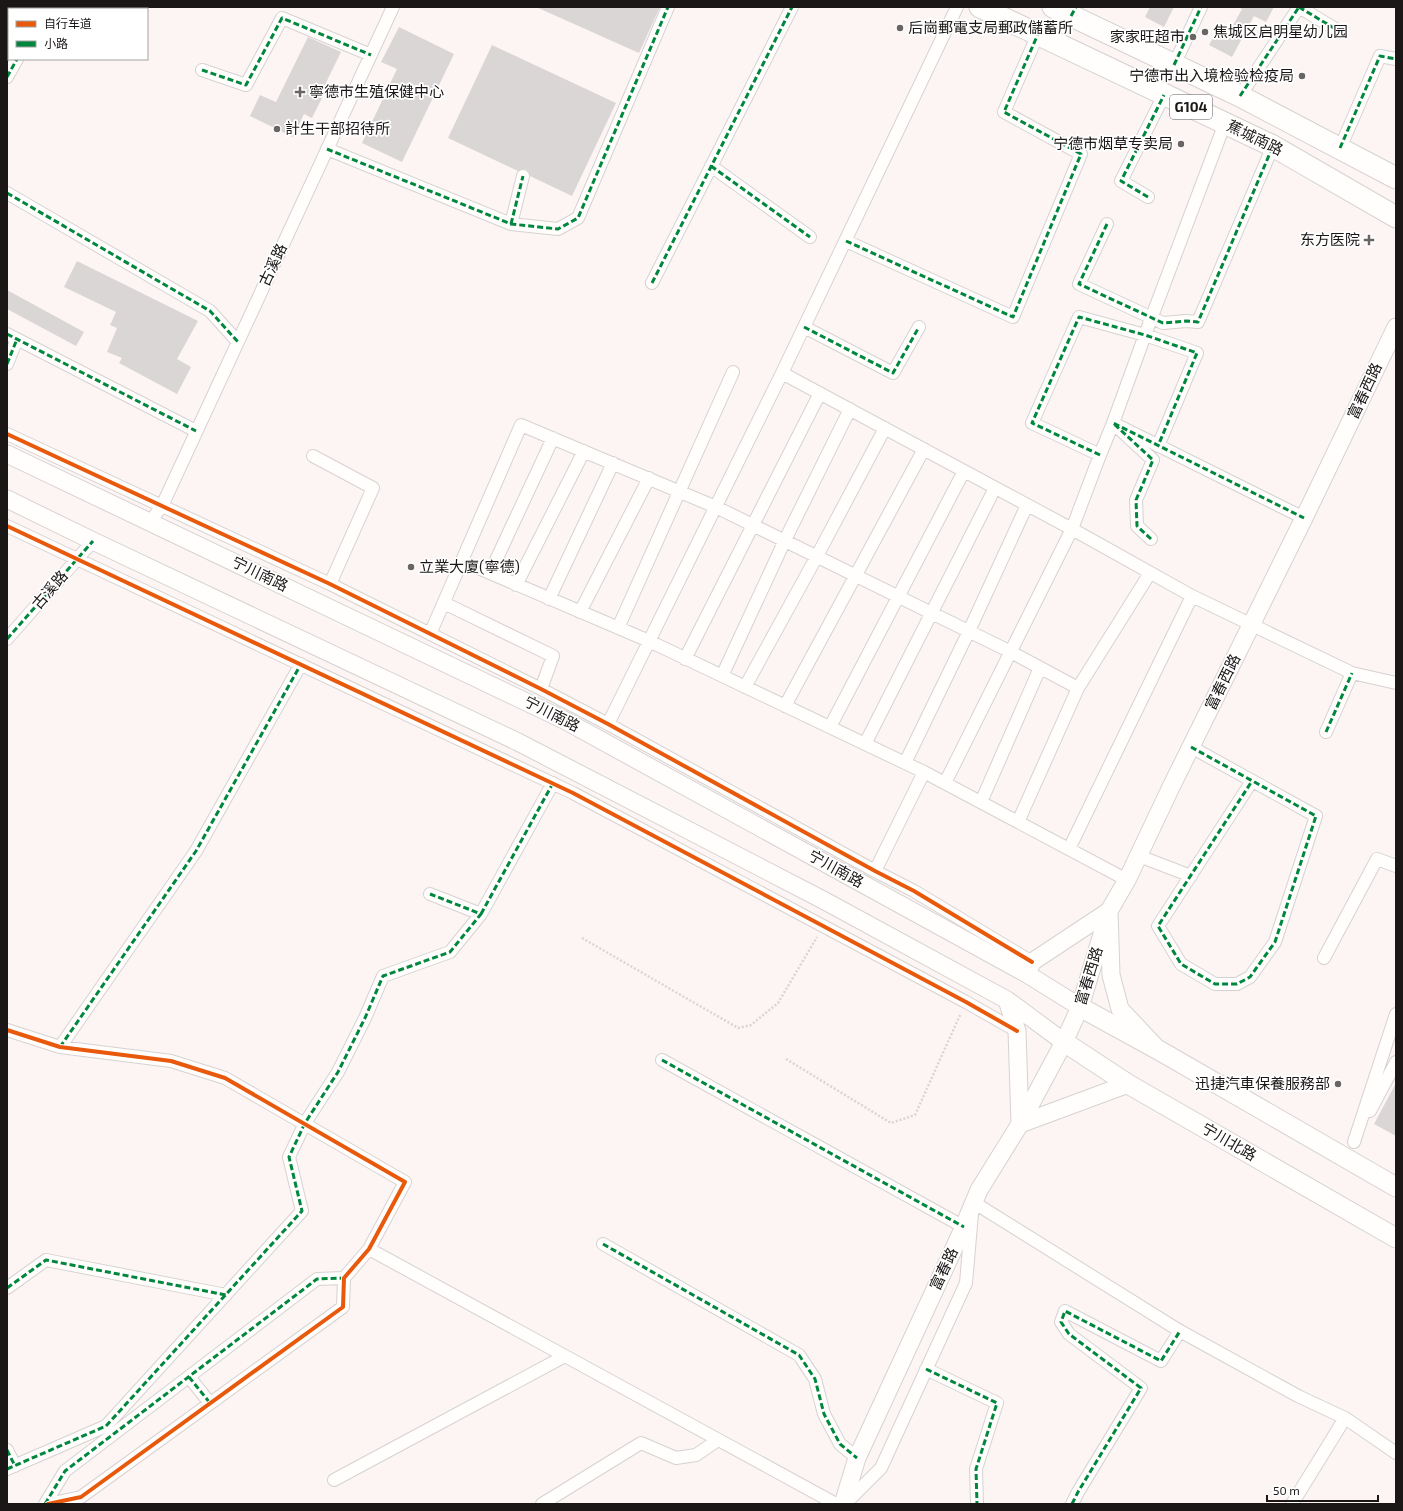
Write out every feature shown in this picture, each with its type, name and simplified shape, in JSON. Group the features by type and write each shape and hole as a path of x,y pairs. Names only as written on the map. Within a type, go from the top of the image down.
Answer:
{"highway":[{"name":"蕉城南路","path":"980,7 1273,146 1396,217"},
{"name":"蕉城南路","path":"1053,7 1074,11 1396,178"}],"main road":[{"name":"富春西路","path":"1064,1042 1080,1007 1109,911 1139,856 1396,327"},
{"name":"宁川南路","path":"7,454 564,720 1030,968 1080,1007"},
{"path":"7,498 93,541 518,742 825,902 1007,1000 1064,1042"},
{"path":"1030,968 1109,911"},
{"path":"1109,911 1111,975 1120,1009 1162,1052"},
{"path":"1007,1000 1017,1030 1020,1124 1128,1084"},
{"path":"1080,1007 1162,1052 1350,1150 1396,1187"},
{"name":"宁川北路","path":"1064,1042 1128,1084 1396,1238"},
{"name":"富春路","path":"844,1504 857,1458 964,1226 973,1202 1020,1124 1064,1042"}],"street":[{"name":"古溪路","path":"150,522 162,506 393,7"},
{"path":"327,150 511,224 558,229 578,218 668,7"},
{"path":"652,283 792,7"},
{"path":"608,724 782,373 957,7"},
{"path":"1174,64 1201,7"},
{"path":"1240,96 1299,7 1336,30"},
{"path":"202,70 246,85 282,18 371,55"},
{"path":"846,241 1013,317 1081,154 1004,112 1038,34"},
{"path":"1340,148 1380,56 1396,59"},
{"path":"7,77 16,60"},
{"path":"1148,197 1121,181 1164,95"},
{"path":"945,783 1072,529 1100,455 1114,423 1145,335 1225,123"},
{"path":"1107,224 1079,284 1163,323 1186,321 1198,322 1273,146"},
{"path":"711,166 810,237"},
{"path":"511,224 524,176"},
{"path":"7,193 210,311 238,342"},
{"path":"1100,455 1032,423 1078,317 1145,335 1198,353 1158,446"},
{"path":"804,327 893,373 919,327"},
{"path":"7,364 12,336 196,431"},
{"path":"618,628 733,372"},
{"path":"782,373 1072,529 1192,596 1251,626 1352,674 1396,683"},
{"path":"685,659 820,393"},
{"path":"722,676 785,540 850,409"},
{"path":"1114,423 1304,518"},
{"path":"1114,423 1153,460 1136,500 1137,526 1151,539"},
{"path":"430,634 521,425 716,506 969,631 1078,688"},
{"path":"745,687 885,428"},
{"path":"7,434 330,584 541,689 914,891 1030,968"},
{"path":"490,573 553,438"},
{"path":"785,706 924,449"},
{"path":"516,585 584,451"},
{"path":"313,456 373,488 330,584"},
{"path":"549,599 613,463"},
{"path":"830,727 964,471"},
{"path":"580,612 649,478"},
{"path":"865,744 995,488"},
{"path":"905,763 969,631 1027,505"},
{"path":"7,526 553,783 1017,1030"},
{"name":"古溪路","path":"7,639 93,541"},
{"path":"462,561 648,641 924,772 1127,880"},
{"path":"1018,822 1078,688 1150,573"},
{"path":"1069,850 1192,596"},
{"path":"444,603 553,656 541,689"},
{"path":"60,1047 196,851 301,664"},
{"path":"980,802 1040,668"},
{"path":"1326,732 1352,674"},
{"path":"1191,747 1252,780 1316,816 1275,942 1250,977 1237,984 1215,984 1181,964 1158,926 1252,780"},
{"path":"875,871 924,772"},
{"path":"7,1450 11,1468 106,1426 302,1211 289,1157 305,1123 338,1072 365,1018 382,976 450,952 482,914 553,783"},
{"path":"1139,856 1191,876"},
{"path":"1324,958 1377,859 1396,866"},
{"path":"430,894 482,914"},
{"path":"1350,1150 1396,1014"},
{"path":"7,1030 60,1047 171,1061 224,1078 305,1123 405,1182 369,1249 344,1278 343,1307 81,1497 48,1504"},
{"path":"662,1060 964,1226"},
{"path":"1350,1150 1396,1062"},
{"path":"844,1504 881,1468 966,1282 973,1202 1180,1331 1298,1396 1345,1418 1396,1453"},
{"path":"603,1244 799,1355 815,1379 824,1414 840,1444 857,1458"},
{"path":"369,1249 836,1504"},
{"path":"7,1288 46,1260 226,1295"},
{"path":"45,1504 65,1471 317,1279 344,1278"},
{"path":"1072,1504 1141,1388 1069,1334 1061,1322 1065,1311 1161,1361 1180,1331"},
{"path":"334,1480 565,1356"},
{"path":"926,1369 997,1404 976,1469 977,1504"},
{"path":"189,1377 210,1403"},
{"path":"1292,1504 1345,1418"},
{"path":"542,1504 641,1443 676,1458 696,1455 718,1440"}],"path":[{"path":"582,938 738,1028 751,1025 778,1003 823,926"},
{"path":"786,1060 891,1123 915,1115 966,1002"}],"building":[{"path":"536,7 660,7 639,53"},
{"path":"1150,7 1174,7 1164,27 1145,17"},
{"path":"1238,7 1274,7 1266,22 1254,16 1232,57 1209,45 1215,34 1225,40 1242,9"},
{"path":"399,27 454,54 402,162 362,143 397,69 381,62"},
{"path":"308,37 341,52 319,97 322,98 312,118 304,114 293,137 250,116 260,95 276,102"},
{"path":"492,45 616,103 572,196 530,176 528,171 525,169 518,171 448,138"},
{"path":"77,261 198,321 177,359 191,367 177,394 119,363 122,358 107,352 117,328 110,325 116,312 64,287"},
{"path":"7,290 84,332 76,346 7,309"},
{"path":"1396,1083 1396,1136 1374,1124"}],"marked path":[{"path":"327,149 511,224 558,229 578,218 668,7"},
{"path":"652,283 792,7"},
{"path":"1071,16 1076,7"},
{"path":"1174,65 1201,7"},
{"path":"1299,7 1337,30"},
{"path":"1240,96 1299,7"},
{"path":"202,70 246,85 282,18 371,55"},
{"path":"846,241 1013,317 1081,154 1004,112 1038,34"},
{"path":"1340,148 1380,56 1396,59"},
{"path":"7,77 16,60"},
{"path":"1148,197 1121,181 1164,95"},
{"path":"1107,224 1079,284 1163,323 1186,321 1198,322 1273,146"},
{"path":"711,166 810,237"},
{"path":"511,224 523,176"},
{"path":"7,193 210,311 238,342"},
{"path":"1100,455 1032,423 1079,317 1145,335 1197,353 1158,446"},
{"path":"804,327 893,373 919,327"},
{"path":"7,334 196,431"},
{"path":"7,364 17,339"},
{"path":"1151,539 1137,526 1136,500 1153,460 1113,423 1304,518"},
{"path":"7,639 93,541"},
{"path":"60,1047 196,851 301,664"},
{"path":"1326,732 1352,673"},
{"path":"1191,747 1316,816 1275,942 1250,977 1237,984 1215,984 1181,964 1158,926 1252,781"},
{"path":"481,914 553,783"},
{"path":"7,1469 106,1426 302,1211 289,1157 305,1123 338,1072 365,1018 383,976 450,952 481,914 430,894"},
{"path":"662,1060 964,1227"},
{"path":"603,1244 799,1355 815,1379 824,1414 840,1444 857,1458"},
{"path":"7,1288 46,1260 226,1295"},
{"path":"45,1504 65,1471 317,1279 344,1278"},
{"path":"1072,1504 1141,1388 1069,1334 1061,1322 1065,1311 1161,1361 1180,1331"},
{"path":"926,1369 997,1403 976,1469 977,1504"},
{"path":"189,1377 210,1403"},
{"path":"7,1450 15,1466"}],"cycle path":[{"path":"7,434 330,584 541,689 914,891 1032,962"},
{"path":"7,526 573,793 966,1002 1017,1031"},
{"path":"7,1030 60,1047 171,1061 225,1078 405,1182 369,1249 344,1278 343,1307 81,1497 48,1504"}],"place":[{"name":"后崗郵電支局郵政儲蓄所","path":"900,28"},
{"name":"焦城区启明星幼儿园","path":"1205,32"},
{"name":"家家旺超市","path":"1193,37"},
{"name":"宁德市出入境检验检疫局","path":"1302,76"},
{"name":"寧德市生殖保健中心","path":"300,92"},
{"name":"計生干部招待所","path":"277,129"},
{"name":"宁德市烟草专卖局","path":"1181,144"},
{"name":"东方医院","path":"1369,240"},
{"name":"立業大廈(寧德)","path":"411,567"},
{"name":"迅捷汽車保養服務部","path":"1338,1084"}]}
